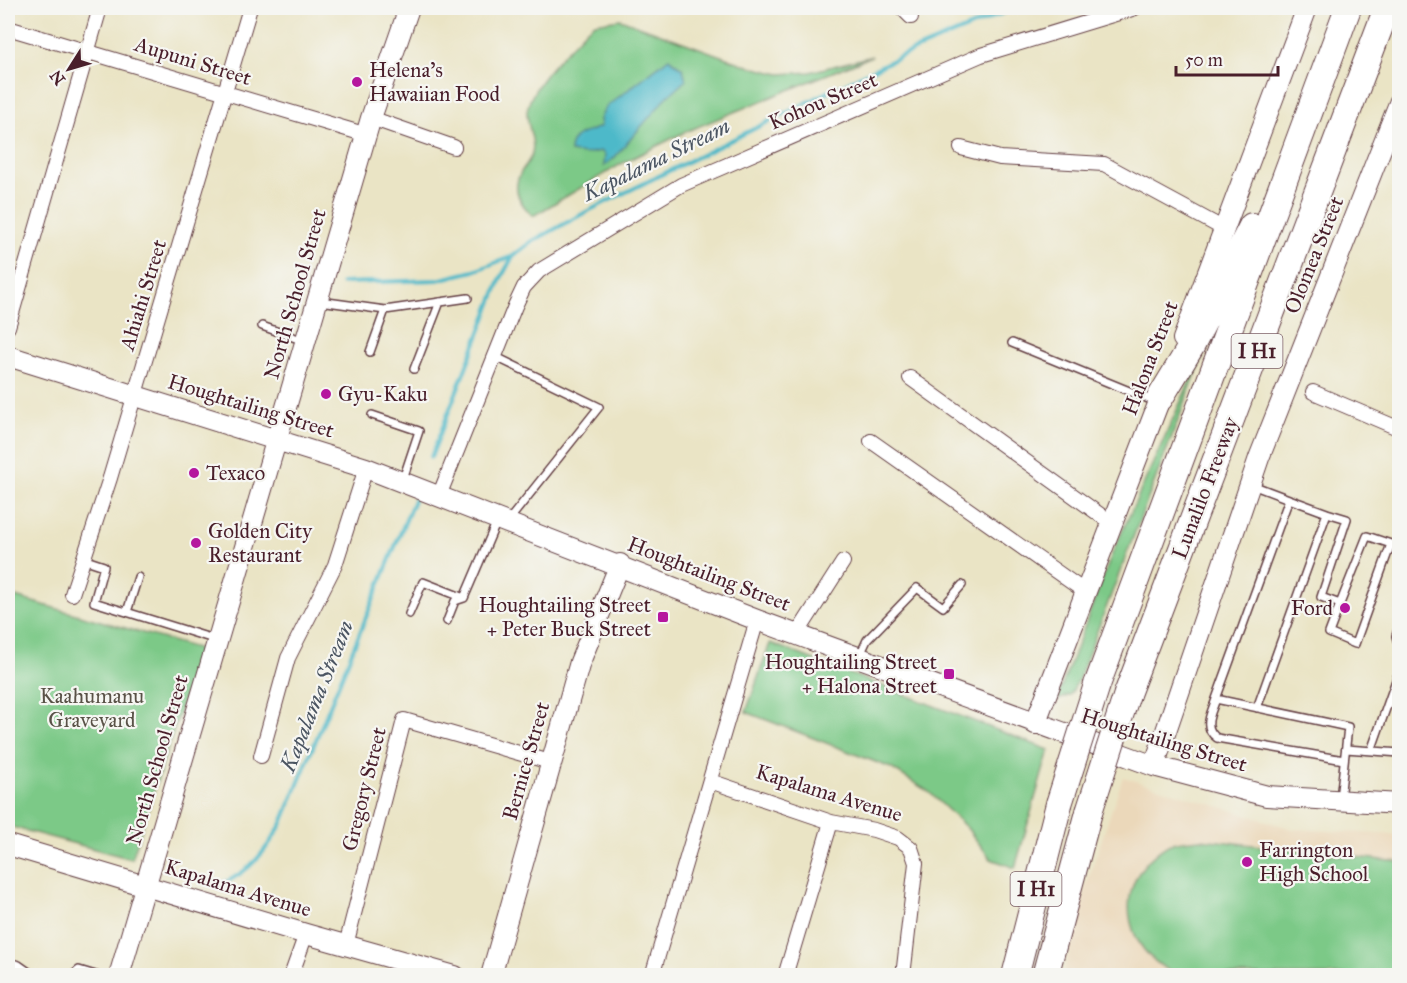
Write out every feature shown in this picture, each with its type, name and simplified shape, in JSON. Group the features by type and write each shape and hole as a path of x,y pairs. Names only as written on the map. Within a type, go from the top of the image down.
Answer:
{"highway":[{"name":"Lunalilo Freeway","path":"1015,975 1059,804 1097,685 1348,8"},
{"name":"Lunalilo Freeway","path":"1046,975 1089,812 1127,694 1387,8"},
{"path":"1159,400 1202,326 1321,83"}],"main road":[{"name":"North School Street","path":"118,975 369,127 409,8"},
{"name":"Halona Street","path":"1035,724 1110,522 1226,230 1307,8"},
{"name":"Olomea Street","path":"1154,766 1250,485 1400,101"},
{"name":"Houghtailing Street","path":"8,356 278,438 366,468 620,564 757,620 860,655 1035,724 1154,766 1268,796 1400,804"},
{"name":"Bernice Street","path":"491,975 580,662 620,564"},
{"name":"Kapalama Avenue","path":"8,845 146,884 306,934 455,975"}],"street":[{"path":"8,327 100,8"},
{"name":"Ahiahi Street","path":"72,594 250,8"},
{"name":"Kohou Street","path":"439,496 524,287 539,271 681,185 981,55 1134,8"},
{"name":"Aupuni Street","path":"8,28 226,93 454,147"},
{"path":"962,148 1000,159 1104,164 1226,230"},
{"path":"910,378 1110,522"},
{"path":"1314,392 1400,429"},
{"path":"871,441 1084,591"},
{"path":"261,756 288,658 335,565 366,468"},
{"path":"797,634 843,562"},
{"path":"652,975 757,620"},
{"name":"Gregory Street","path":"346,945 404,720 550,762"},
{"name":"Kapalama Avenue","path":"710,781 831,822 874,830 906,843 914,852 915,872 903,975"},
{"path":"785,975 831,822"},
{"path":"291,975 306,934"}],"lane":[{"path":"318,301 385,310 468,298"},
{"path":"414,369 440,302"},
{"path":"370,352 385,310"},
{"path":"262,326 306,341"},
{"path":"1012,343 1159,400"},
{"path":"447,621 455,601 464,598 503,520 599,407 494,356"},
{"path":"372,415 419,431 402,482"},
{"path":"1250,485 1347,519 1321,597 1340,604"},
{"path":"1289,499 1207,725 1210,733 1217,738 1344,760"},
{"path":"1257,708 1327,513"},
{"path":"1367,536 1391,544 1355,644 1329,633 1340,604 1367,536"},
{"path":"83,559 104,566 94,602 217,639"},
{"path":"127,612 138,577"},
{"path":"410,614 423,582 464,598"},
{"path":"860,655 867,640 917,588 943,607 962,585"},
{"path":"1400,624 1396,636 1400,651"},
{"path":"1371,751 1400,669"},
{"path":"1216,699 1348,727 1340,802"},
{"path":"1346,749 1400,753"},
{"path":"8,962 19,964 35,974"},
{"path":"8,968 35,974"},
{"path":"72,975 79,970 99,975"}],"shaded area":[{"name":"Farrington High School","path":"1123,777 1292,829 1399,835 1399,975 1063,976 1085,889"}],"green space":[{"path":"620,19 751,67 780,74 810,72 872,56 685,132 623,163 533,216 524,207 517,191 518,179 533,151 527,116 530,101 543,78 587,29 595,23"},
{"path":"1212,332 1078,681 1070,695 1056,701 1112,554"},
{"name":"Kaahumanu Graveyard","path":"8,595 200,649 132,859 8,826"},
{"path":"770,643 1049,750 1015,868 991,859 967,828 929,792 891,768 746,712"},
{"name":"Farrington High School","path":"1201,839 1399,862 1399,975 1203,975 1170,971 1156,962 1144,950 1136,937 1129,906 1131,891 1137,876 1147,862 1162,848 1176,842"}],"water":[{"path":"669,58 683,69 686,80 666,98 615,157 604,166 605,155 601,151 585,154 570,152 576,137 601,126 600,119 606,107"}],"waterway":[{"name":"Kapalama Stream","path":"431,457 501,278 513,256 531,242 588,211 905,54 1015,8"},
{"path":"342,283 437,280 474,271 513,256"},
{"name":"Kapalama Stream","path":"221,884 241,873 257,859 271,842 282,823 414,500"}],"place":[{"name":"Helena's Hawaiian Food","path":"357,82"},
{"name":"Gyu-Kaku","path":"326,394"},
{"name":"Texaco","path":"194,473"},
{"name":"Golden City Restaurant","path":"196,543"},
{"name":"Ford","path":"1345,608"},
{"name":"Houghtailing Street + Peter Buck Street","path":"663,617"},
{"name":"Houghtailing Street + Halona Street","path":"949,674"},
{"name":"Farrington High School","path":"1247,862"}]}
